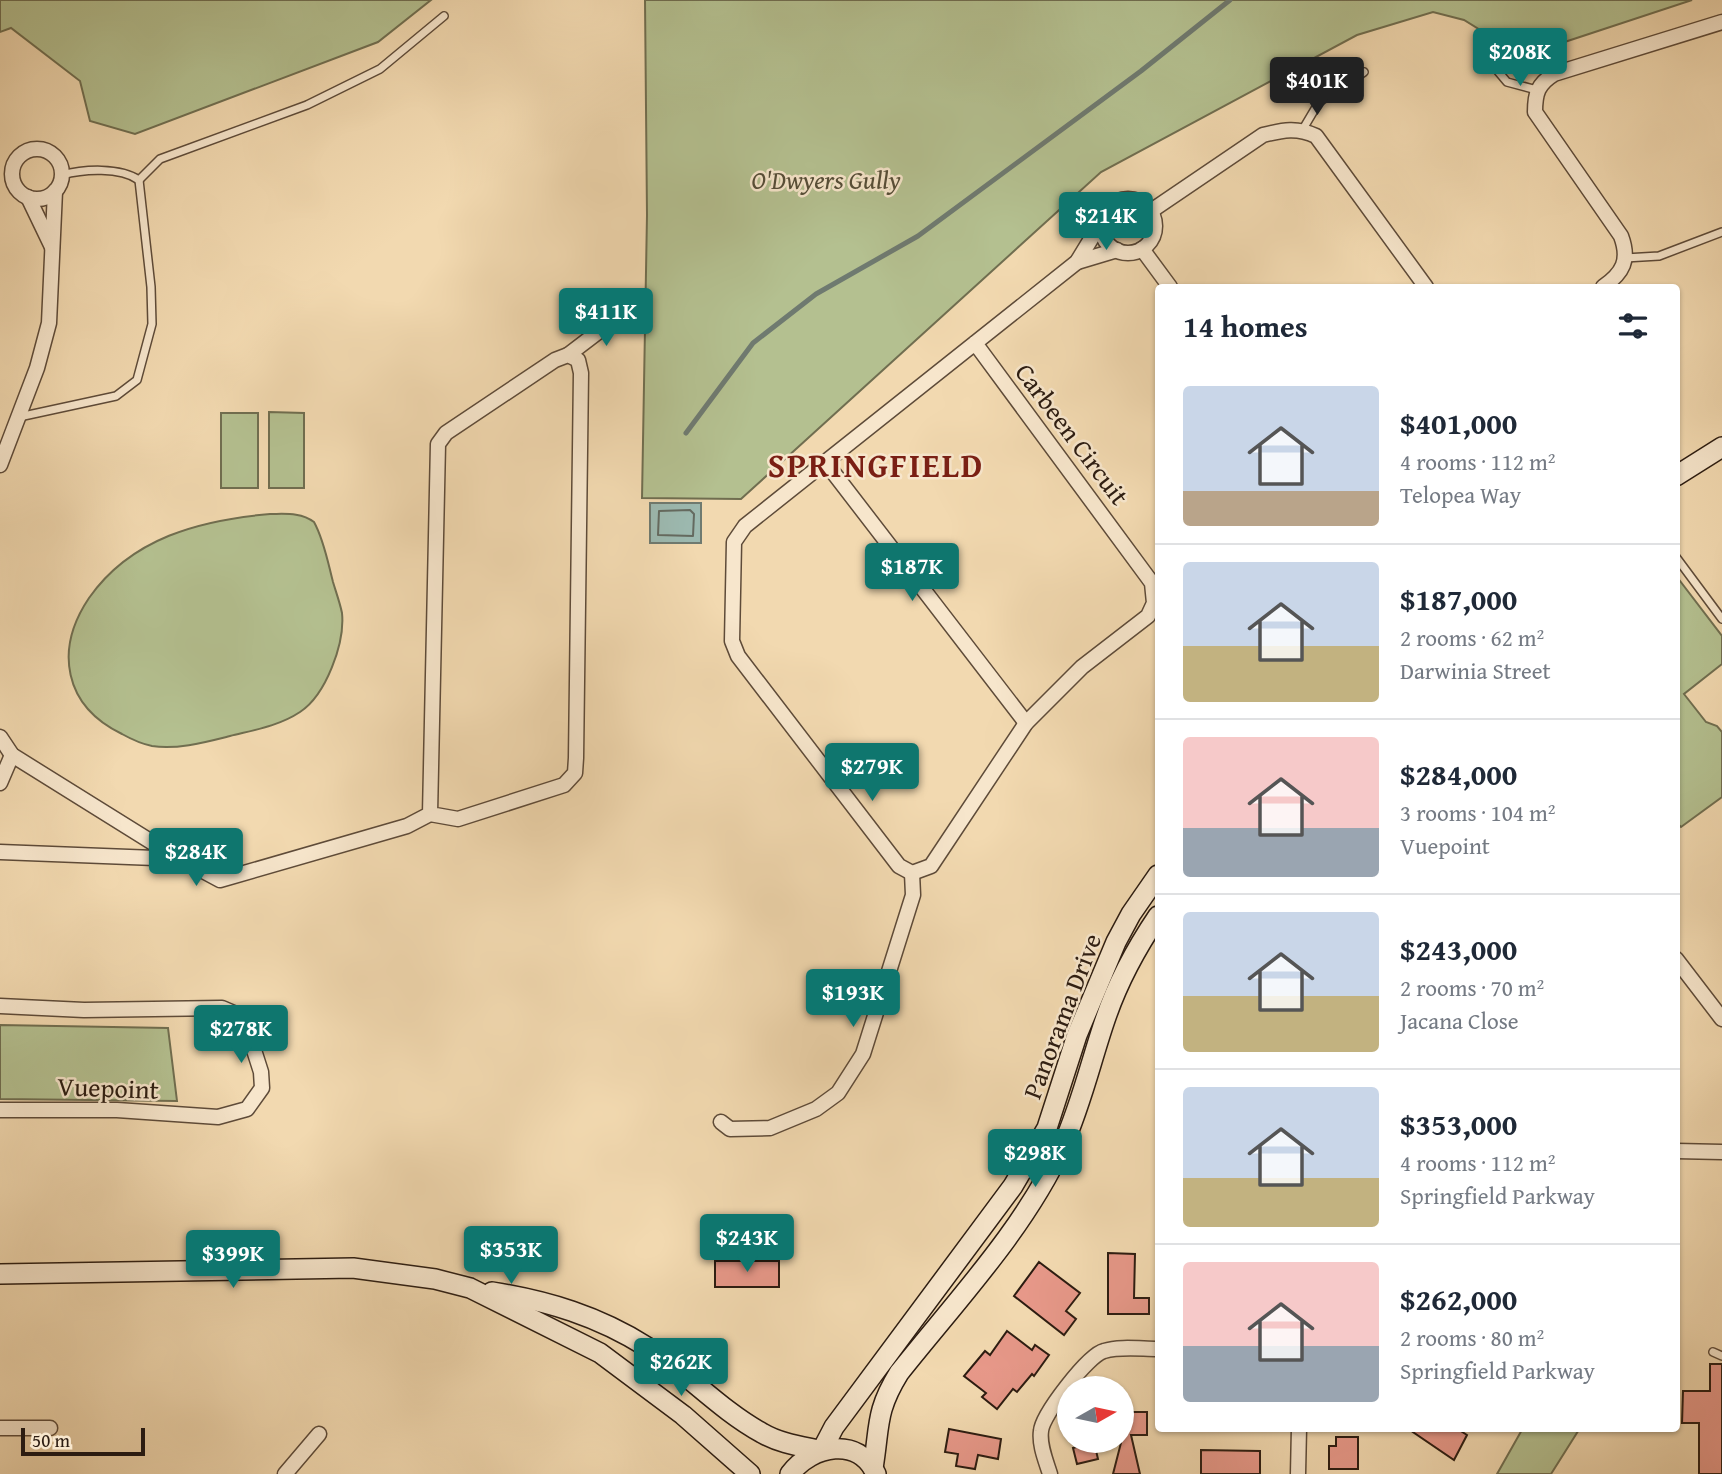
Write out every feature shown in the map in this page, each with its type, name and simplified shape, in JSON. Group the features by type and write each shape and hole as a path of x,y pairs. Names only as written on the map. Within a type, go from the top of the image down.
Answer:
{"street":[{"path":"1606,284 1624,267 1626,251 1621,236 1535,112 1540,83 1554,74 1722,22"},
{"path":"1150,211 1263,135 1283,130 1303,130 1316,136 1424,284"},
{"path":"0,465 37,368 49,323 55,191 62,175 60,163 47,151 35,149 24,153 15,161 13,179 18,190 27,197 52,248"},
{"path":"27,197 42,198 55,191"},
{"path":"721,1122 730,1129 770,1128 816,1109 838,1093 863,1054 914,895 912,873 899,866 738,656 732,641 734,542 745,526 1077,262 1110,205 1118,200 1136,200 1150,211 1155,228 1153,236 1142,249 1125,253 1104,239 1102,221"},
{"path":"1142,249 1168,284"},
{"path":"1077,262 1117,250"},
{"path":"430,814 438,444 446,433 555,360 568,355 623,313"},
{"name":"Carbeen Circuit","path":"975,343 1152,583 1155,598"},
{"path":"0,737 12,754 166,851 220,880 407,826 430,814 458,818 564,785 575,773 581,373 578,360 568,355"},
{"path":"1680,473 1722,447"},
{"path":"825,463 1026,723"},
{"name":"Carbeen Circuit","path":"912,873 931,866 1026,723 1082,667 1148,616 1155,605"},
{"path":"0,783 12,754"},
{"path":"0,852 155,858 166,851"},
{"name":"Panorama Drive","path":"820,1450 1027,1163 1047,1128 1093,990 1130,914 1155,879"},
{"name":"Panorama Drive","path":"875,1471 878,1421 884,1398 899,1373 1019,1222 1045,1180 1063,1145 1084,1089 1106,1017 1144,937 1155,920"},
{"path":"1680,964 1722,1019"},
{"name":"Vuepoint","path":"0,1006 84,1010 222,1008 236,1014 246,1025 261,1072 261,1088 247,1109 218,1117 117,1110 0,1111"},
{"path":"1680,1151 1722,1152"},
{"path":"0,1274 353,1268 423,1277 546,1302 585,1314 646,1346 684,1373 738,1419 764,1434 820,1450 845,1450 875,1471"},
{"path":"470,1288 600,1353 683,1415 750,1474"},
{"path":"1050,1474 1042,1444 1041,1430 1045,1418 1090,1358 1103,1351 1155,1349"},
{"path":"0,1428 50,1428"},
{"path":"1298,1474 1299,1432"},
{"path":"285,1474 319,1434"},
{"path":"790,1474 807,1455 820,1450"}],"lane":[{"path":"139,180 160,159 307,105 380,69 444,16"},
{"path":"1491,63 1507,82 1537,90"},
{"path":"1303,130 1319,102 1364,72"},
{"path":"18,417 116,396 137,380 152,324 151,287 139,180 131,174 115,171 62,175"},
{"path":"1625,258 1659,256 1722,232"},
{"path":"1680,562 1722,619"},
{"path":"1713,1352 1722,1356"}],"green space":[{"path":"0,0 431,0 378,42 135,134 90,121 80,81 11,28 0,32"},
{"name":"O'Dwyers Gully","path":"645,0 1692,0 1522,56 1464,20 1433,12 1357,35 1101,172 741,499 642,498 647,215"},
{"path":"269,412 304,413 304,488 269,488"},
{"path":"221,413 258,413 258,488 221,488"},
{"path":"270,514 298,515 314,522 340,605 342,625 337,653 318,694 300,712 275,724 181,746 144,744 102,722 87,708 77,692 71,675 69,656 71,637 89,598 106,577 125,560 169,536 218,521"},
{"path":"1680,581 1722,636 1722,664 1684,694 1706,722 1717,726 1722,732 1722,797 1681,827"},
{"path":"0,1025 168,1028 177,1101 0,1099"},
{"path":"1521,1432 1577,1432 1551,1474 1497,1474"}],"water":[{"path":"650,503 701,503 701,543 650,543"}],"building":[{"path":"1108,1253 1135,1254 1134,1298 1149,1298 1149,1314 1108,1314"},
{"path":"715,1261 779,1261 779,1287 715,1287"},
{"path":"1039,1262 1080,1293 1066,1311 1076,1319 1064,1335 1014,1296"},
{"path":"1007,1331 1032,1350 1035,1345 1049,1355 1034,1376 1032,1374 1017,1392 1013,1389 997,1409 982,1397 986,1393 964,1376 985,1351 990,1355"},
{"path":"1710,1364 1722,1364 1722,1474 1699,1474 1699,1423 1682,1423 1683,1391 1710,1391"},
{"path":"1134,1412 1147,1412 1147,1435 1134,1435"},
{"path":"949,1429 1001,1439 998,1459 978,1455 975,1469 956,1466 958,1454 945,1452"},
{"path":"1413,1432 1462,1432 1467,1435 1454,1460"},
{"path":"1336,1437 1358,1437 1358,1469 1329,1469 1329,1446 1336,1446"},
{"path":"1134,1448 1140,1474 1113,1474 1118,1453 1134,1453"},
{"path":"1201,1450 1260,1451 1260,1474 1201,1474"},
{"path":"1074,1453 1097,1453 1098,1459 1077,1464"}],"waterway":[{"path":"686,433 753,343 816,294 918,236 1141,71 1230,0"}],"district":[{"name":"SPRINGFIELD","path":"876,465"}]}
